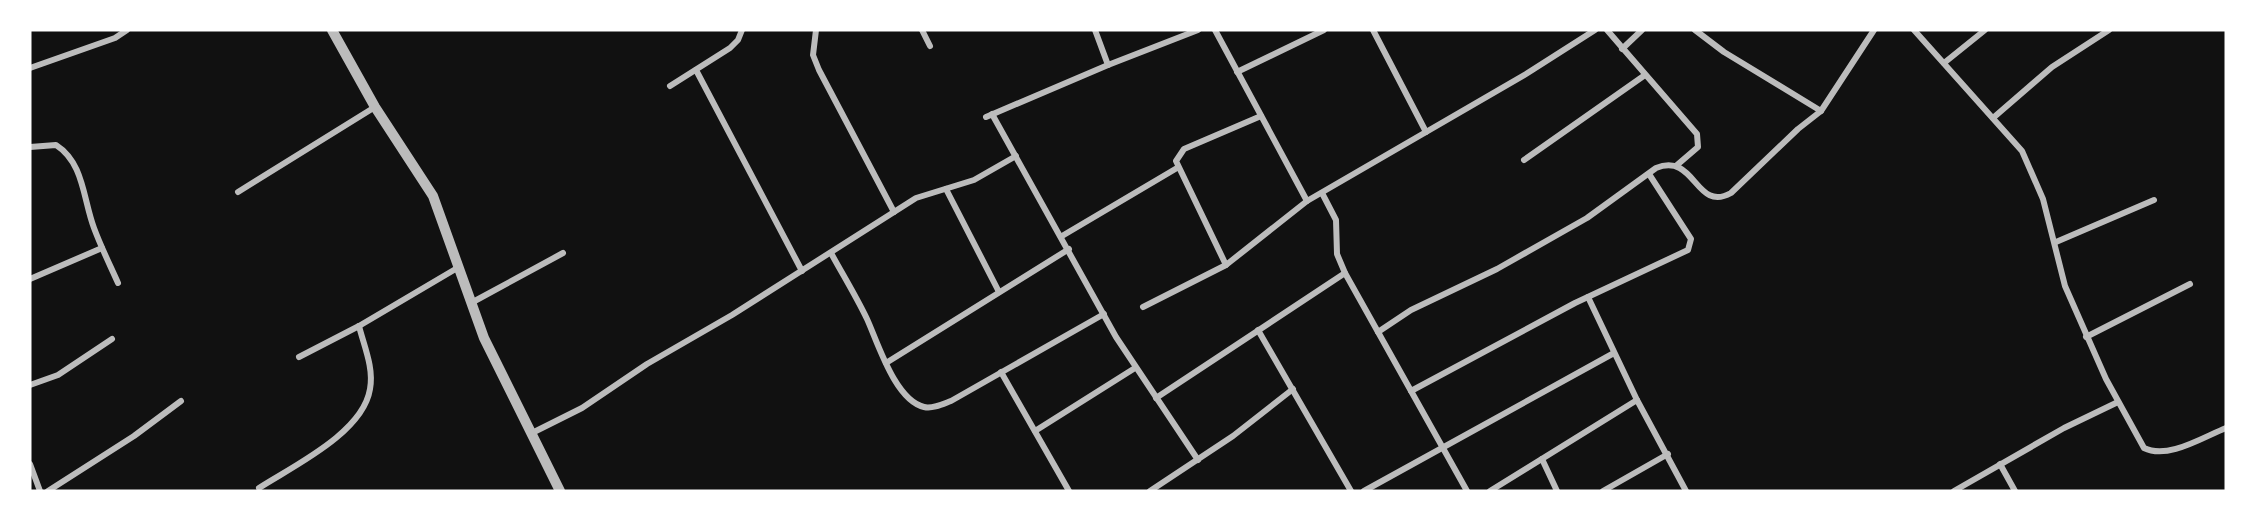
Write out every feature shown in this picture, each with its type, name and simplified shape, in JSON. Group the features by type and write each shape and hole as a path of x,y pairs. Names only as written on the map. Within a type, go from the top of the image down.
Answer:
{"street":[{"path":"30,68 116,38 128,30"},
{"path":"332,30 375,107 433,196 484,338 560,491"},
{"path":"670,86 730,48 738,40 742,30"},
{"path":"816,30 813,56 819,70 894,212"},
{"path":"922,30 930,46"},
{"path":"1095,30 1108,64"},
{"path":"1198,30 1108,64 989,116 1016,156 1135,368 1198,460"},
{"path":"1215,30 1307,201"},
{"path":"1237,72 1324,30"},
{"path":"1373,30 1426,132"},
{"path":"1143,307 1226,265 1307,201 1555,57 1595,30"},
{"path":"1607,30 1700,141 1698,147 1677,165"},
{"path":"1623,49 1642,30"},
{"path":"1695,30 1724,52 1821,111"},
{"path":"1378,332 1411,309 1531,250 1611,203 1649,174 1668,163 1677,165 1711,198 1721,199 1731,193 1821,111 1874,30"},
{"path":"1914,30 2022,151 2043,199 2056,242 2065,286 2086,337 2144,448 2154,453 2170,450 2226,428"},
{"path":"1944,63 1985,30"},
{"path":"1994,118 2052,67 2109,30"},
{"path":"696,70 802,271"},
{"path":"1524,160 1645,75"},
{"path":"238,192 375,107"},
{"path":"1226,265 1177,168 1178,154 1184,149 1261,116"},
{"path":"30,147 56,145 68,156 86,192 93,226 118,283"},
{"path":"530,434 582,408 647,364 802,271 916,198 974,180 1016,156"},
{"path":"1062,236 1177,168"},
{"path":"1411,391 1588,297 1681,254 1692,244 1682,222 1649,174"},
{"path":"946,189 999,292"},
{"path":"1322,193 1336,220 1337,254 1345,273 1467,491"},
{"path":"2056,242 2154,200"},
{"path":"30,279 102,248"},
{"path":"886,363 1069,249"},
{"path":"471,303 563,252"},
{"path":"831,253 897,383 909,397 923,407 934,407 951,400 1104,314"},
{"path":"299,357 359,326 459,267"},
{"path":"1156,398 1345,273"},
{"path":"2086,337 2190,284"},
{"path":"1588,297 1637,400 1686,491"},
{"path":"259,488 331,442 361,411 370,390 370,365 359,326"},
{"path":"1258,330 1351,491"},
{"path":"30,385 58,375 112,339"},
{"path":"1364,491 1614,353"},
{"path":"1035,430 1135,368"},
{"path":"1001,372 1069,491"},
{"path":"1150,491 1198,460 1293,389"},
{"path":"1490,491 1637,400"},
{"path":"48,491 126,441 181,401"},
{"path":"1954,491 2064,428 2118,402"},
{"path":"1603,491 1668,454"},
{"path":"1542,459 1557,491"},
{"path":"30,464 40,491"},
{"path":"2001,464 2015,491"}]}
